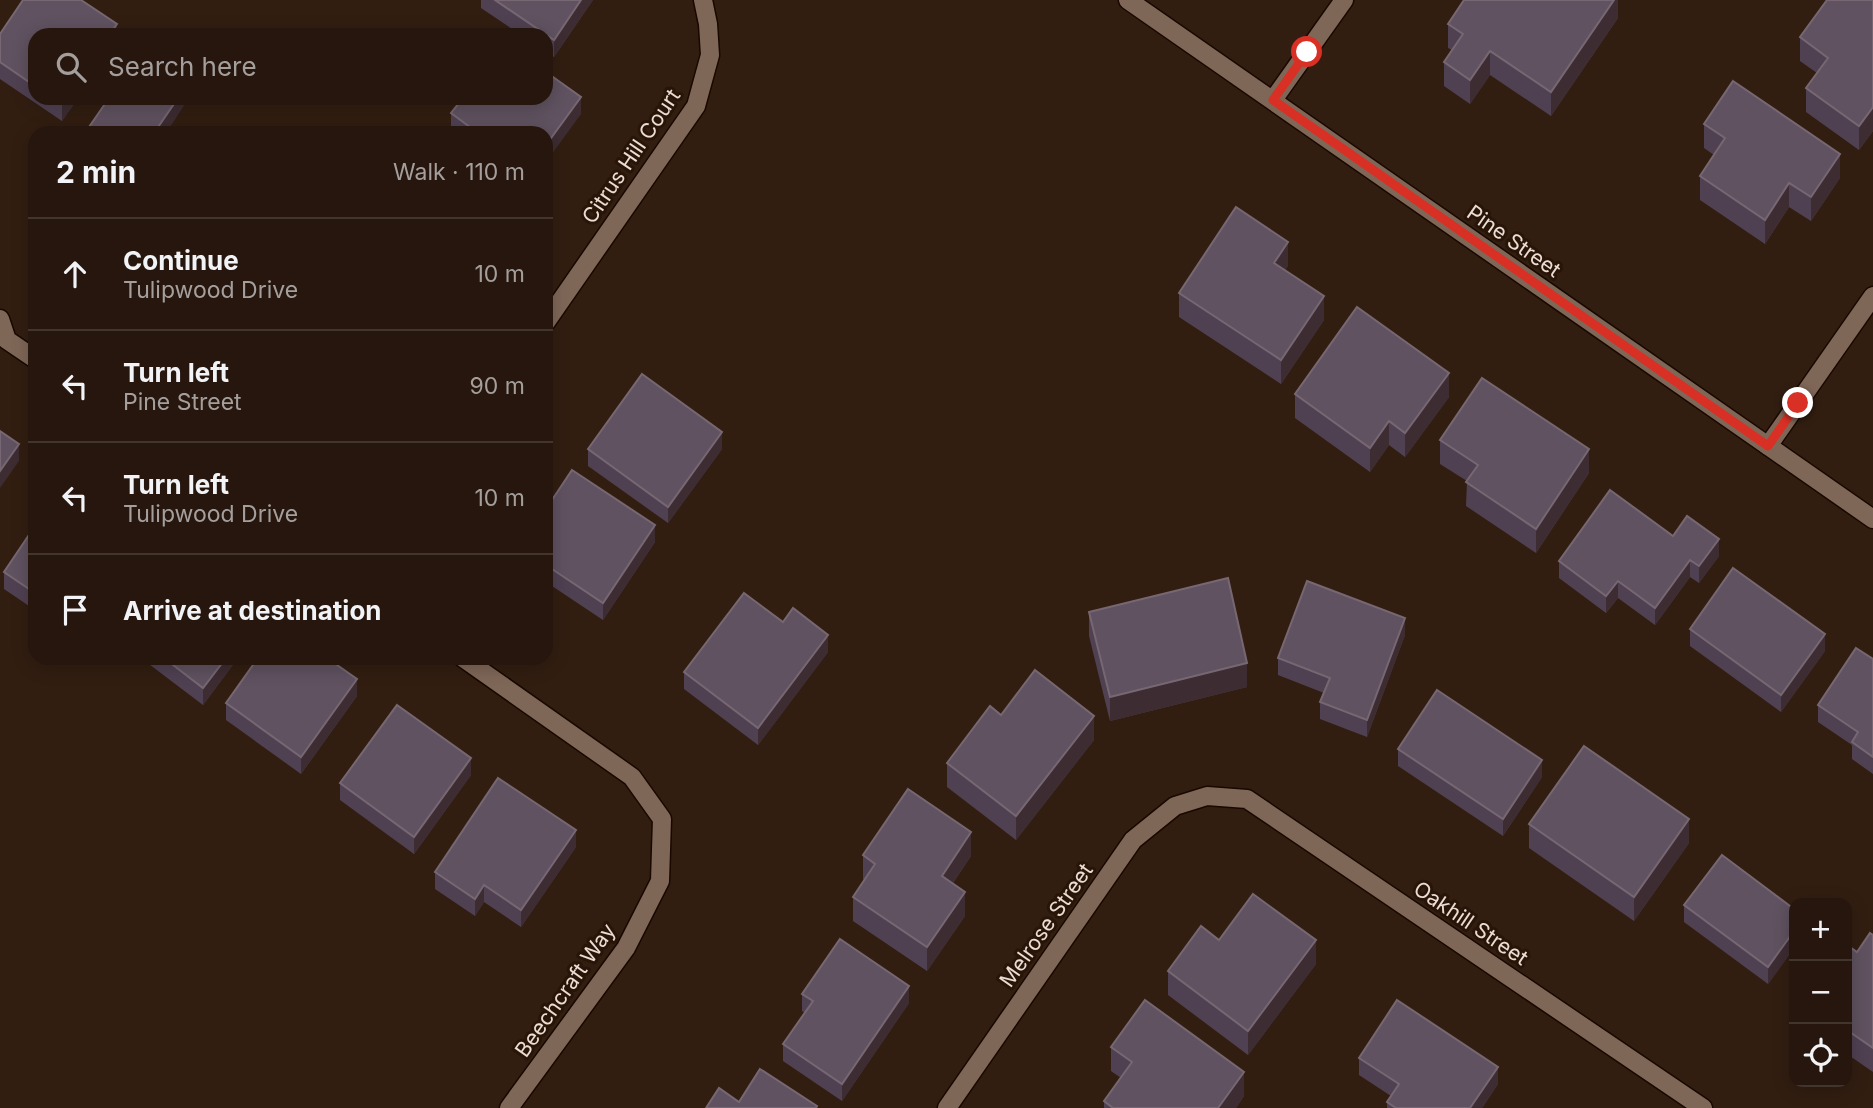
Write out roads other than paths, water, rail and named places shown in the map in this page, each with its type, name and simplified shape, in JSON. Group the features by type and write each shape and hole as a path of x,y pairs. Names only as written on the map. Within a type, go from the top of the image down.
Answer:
{"street":[{"name":"Citrus Hill Court","path":"553,313 696,106 710,55 703,0"},
{"name":"Pine Street","path":"1128,0 1873,519"},
{"path":"1273,100 1344,0"},
{"path":"1768,446 1873,296"},
{"path":"0,319 7,340 28,354"},
{"name":"Beechcraft Way","path":"473,665 632,777 662,819 660,881 626,948 509,1108"},
{"name":"Melrose Street","path":"947,1108 1133,840 1175,806 1207,796"},
{"name":"Oakhill Street","path":"1207,796 1247,799 1703,1108"}]}
